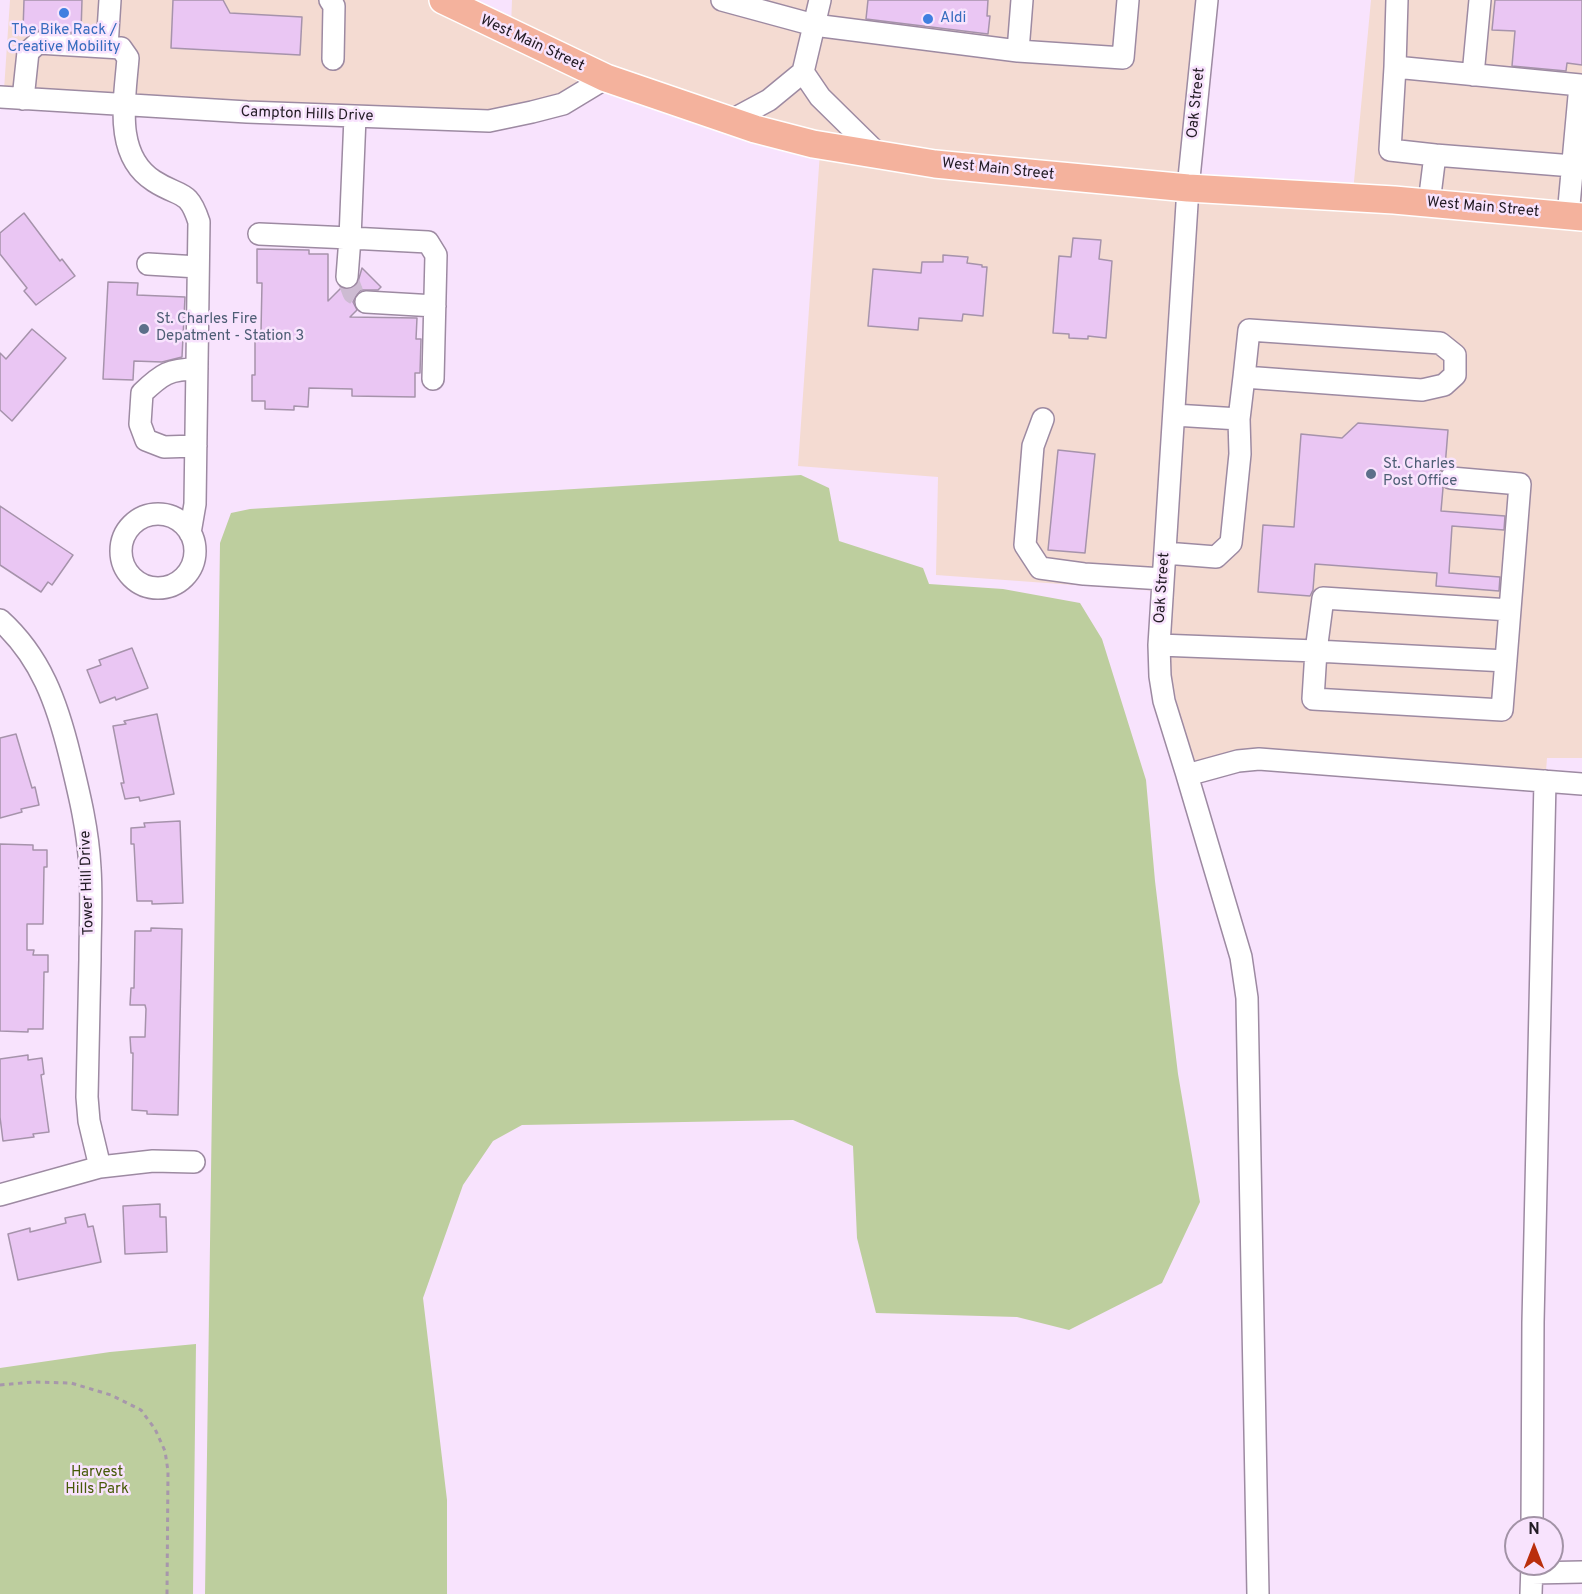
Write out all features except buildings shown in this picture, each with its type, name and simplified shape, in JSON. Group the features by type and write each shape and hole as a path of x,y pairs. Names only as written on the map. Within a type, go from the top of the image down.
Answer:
{"main road":[{"name":"West Main Street","path":"443,0 606,78 730,121 813,144 935,164 1188,188 1429,203 1575,217"}],"street":[{"path":"107,47 110,0"},
{"path":"330,0 334,6 333,59"},
{"path":"722,0 814,25 1018,51 1123,58 1128,0"},
{"path":"730,121 768,100 803,72 820,0"},
{"path":"1018,51 1022,0"},
{"name":"Oak Street","path":"1207,0 1188,188 1159,645 1164,701 1240,957 1247,998 1258,1594"},
{"path":"1397,0 1390,150 1573,166"},
{"path":"1473,75 1480,0"},
{"path":"23,99 28,52 38,43 121,48 128,58 125,105 126,139 140,171 155,182 184,195 193,205 199,222 195,504 190,533"},
{"path":"1395,67 1580,85 1573,166 1575,217"},
{"path":"803,72 820,97 879,155"},
{"name":"Campton Hills Drive","path":"0,97 355,117 489,121 563,104 606,78"},
{"path":"347,277 355,117"},
{"path":"1429,203 1435,154"},
{"path":"259,234 428,243 436,255 433,379"},
{"path":"148,264 198,267"},
{"path":"366,302 435,306"},
{"path":"1165,553 1216,557 1231,543 1240,454 1239,420 1249,330 1440,342 1455,356 1455,375 1444,385 1422,390 1244,377"},
{"path":"196,446 164,447 146,440 140,424 142,393 156,380 175,369 197,369"},
{"path":"1174,415 1239,420"},
{"path":"1043,419 1033,446 1024,545 1041,568 1084,574 1163,579"},
{"path":"1451,478 1520,484 1506,661 1502,710 1313,699 1323,598 1510,610"},
{"name":"Tower Hill Drive","path":"0,620 27,648 52,692 61,718 84,814 91,901 87,1097 89,1121 100,1167"},
{"path":"1159,645 1506,661"},
{"path":"1187,775 1238,761 1259,759 1582,784"},
{"path":"1532,1516 1533,1322 1545,781"},
{"path":"0,1195 100,1167 153,1161 194,1161"},
{"path":"1532,1577 1582,1572"}],"path":[{"path":"0,1385 33,1382 71,1383 111,1395 141,1410 155,1429 165,1451 168,1471 167,1594"}],"shaded area":[{"path":"10,0 429,0 461,20 592,80 550,100 492,113 4,90"},
{"path":"512,0 1199,0 1180,181 919,156 797,132 624,77 511,28"},
{"path":"1371,0 1582,0 1582,211 1353,192"},
{"path":"820,152 1179,196 1157,591 936,575 938,477 798,466"},
{"path":"1197,199 1582,226 1582,758 1547,758 1546,771 1262,749 1192,765 1170,675 1175,543"}],"green space":[{"path":"801,475 829,488 839,541 923,568 929,584 1003,589 1080,603 1102,639 1146,780 1155,881 1178,1074 1200,1202 1162,1283 1069,1330 1017,1317 876,1313 857,1238 853,1146 793,1120 522,1125 493,1141 463,1185 423,1298 447,1500 447,1594 205,1594 220,543 231,513 250,509"},
{"name":"Harvest Hills Park","path":"196,1344 193,1594 0,1594 0,1368 110,1352"}],"tunnel":[{"path":"347,277 353,293 366,302"}],"place":[{"name":"The Bike Rack / Creative Mobility","path":"64,13"},
{"name":"Aldi","path":"928,19"},
{"name":"St. Charles Fire Depatment - Station 3","path":"144,329"},
{"name":"St. Charles Post Office","path":"1371,474"}]}
